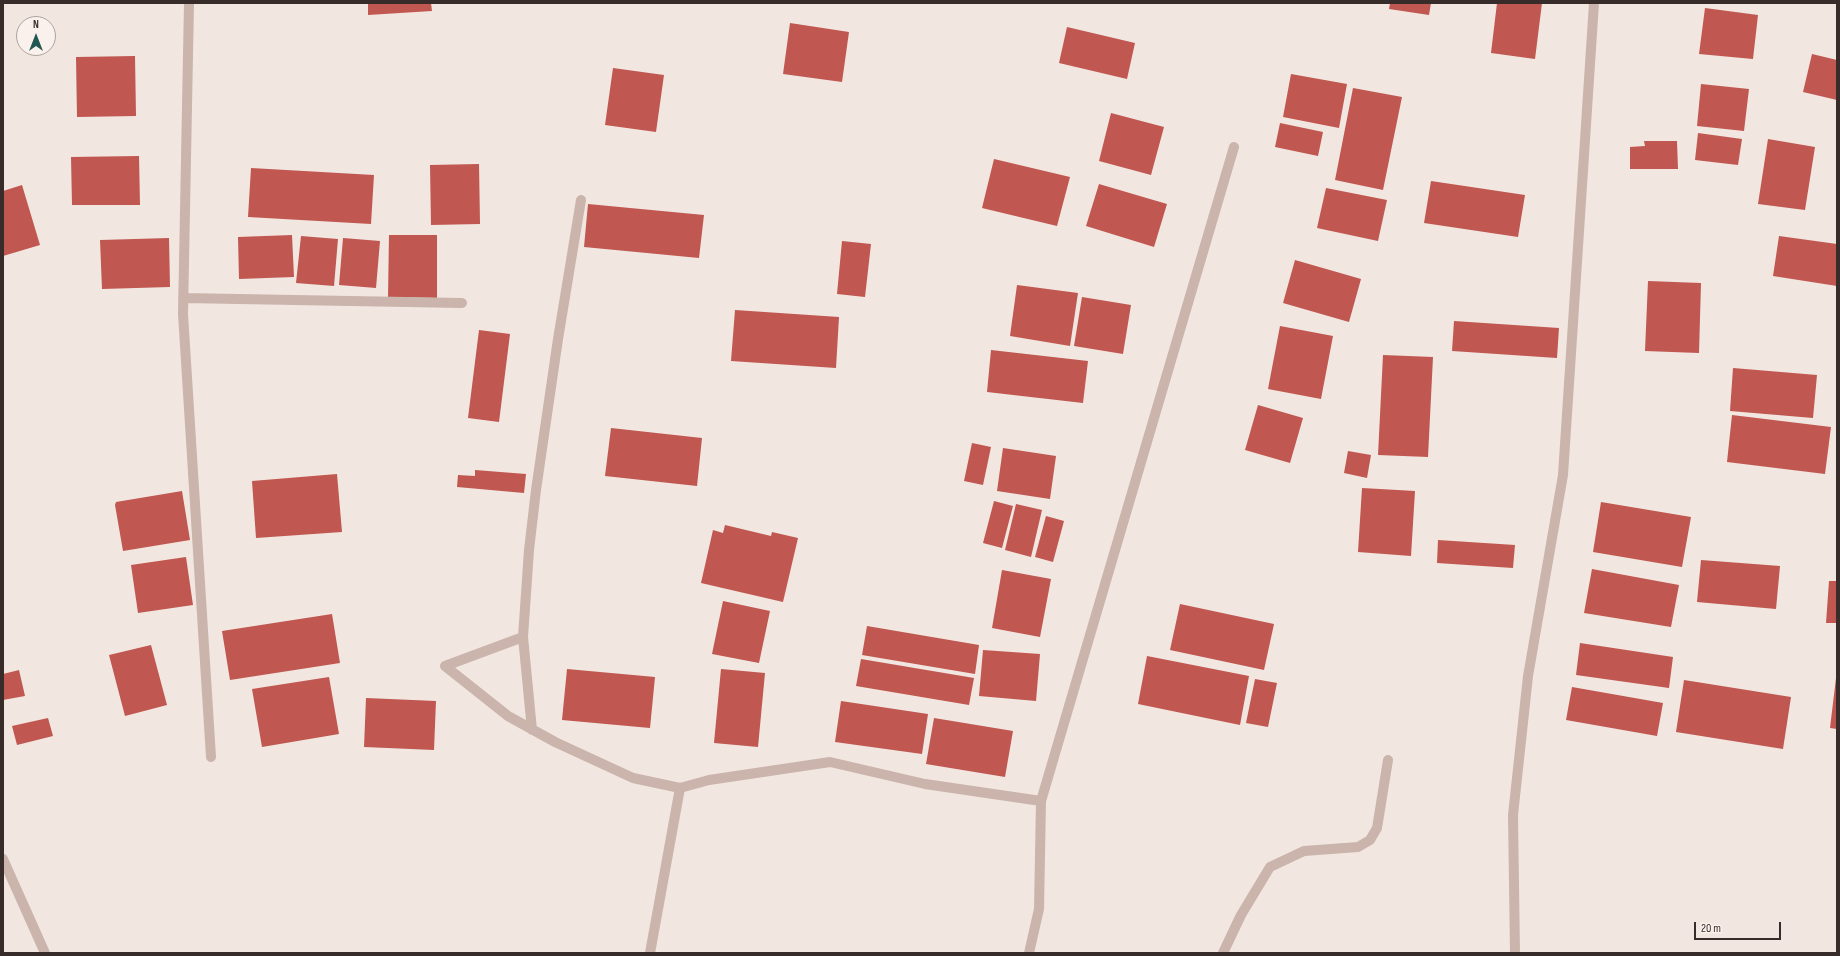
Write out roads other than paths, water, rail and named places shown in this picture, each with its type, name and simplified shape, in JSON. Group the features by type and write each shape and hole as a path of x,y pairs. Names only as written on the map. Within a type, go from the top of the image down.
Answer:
{"street":[{"path":"189,3 183,314 212,757"},
{"path":"1515,953 1513,814 1528,676 1563,475 1594,3"},
{"path":"1029,953 1039,909 1041,801 1234,147"},
{"path":"532,730 523,637 529,550 536,490 558,339 581,200"},
{"path":"183,298 462,303"},
{"path":"523,637 445,666 508,716 532,730 633,778 680,788 709,780 830,762 925,784 1041,801"},
{"path":"1223,953 1241,916 1270,867 1304,851 1358,847 1370,840 1377,828 1388,760"},
{"path":"650,953 680,788"},
{"path":"3,859 45,953"}]}
